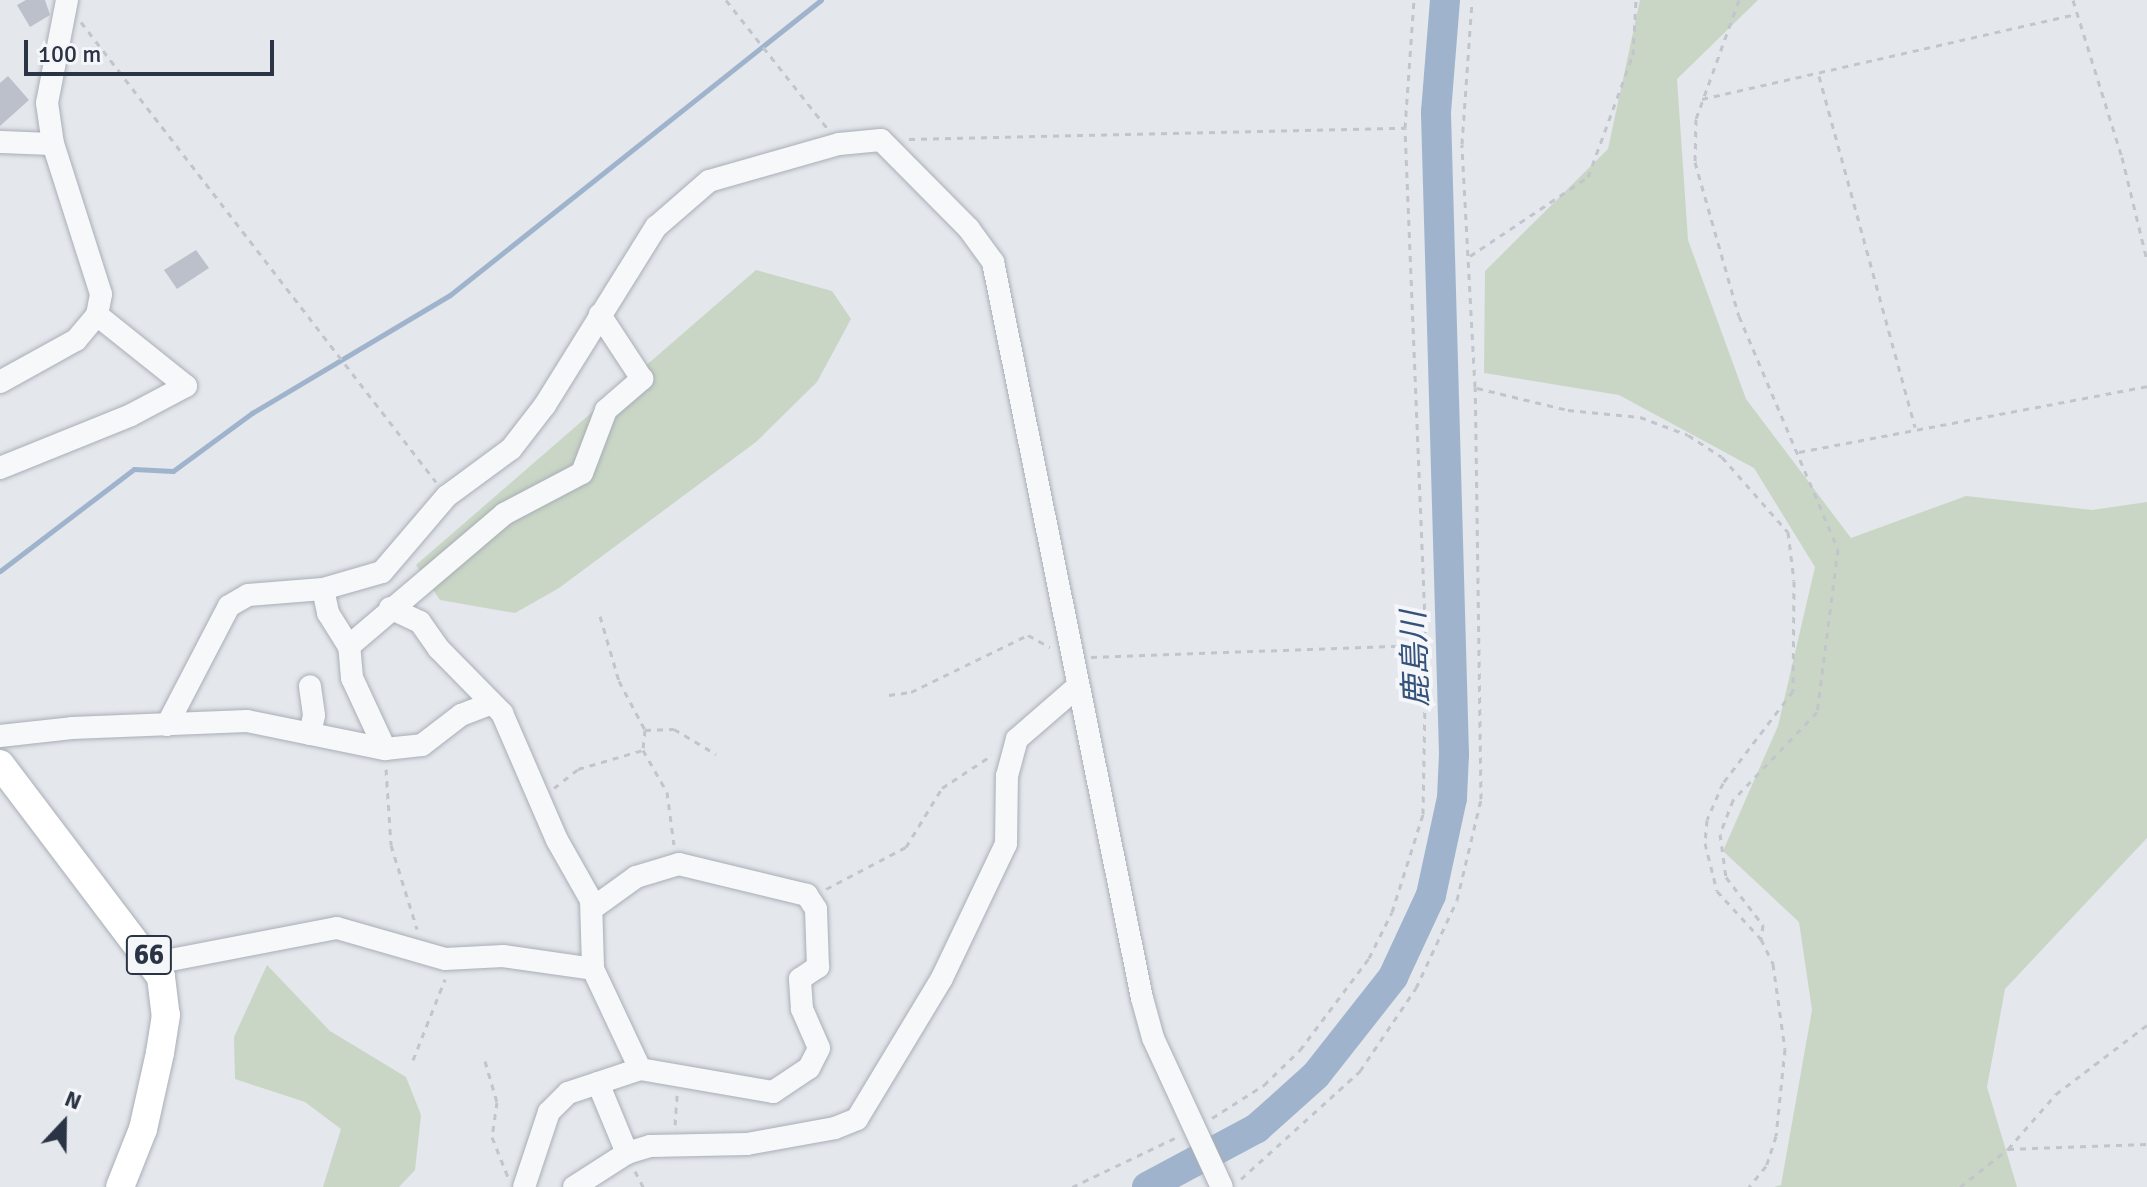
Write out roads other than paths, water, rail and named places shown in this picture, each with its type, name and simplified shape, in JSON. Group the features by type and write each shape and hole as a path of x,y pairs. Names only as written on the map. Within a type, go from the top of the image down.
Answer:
{"main road":[{"name":"66","path":"0,764 155,963 166,1015 143,1129 120,1187"}],"street":[{"path":"0,382 76,340 97,315 101,294 53,144 47,103 67,5"},
{"path":"167,725 229,606 248,595 323,589 382,572 447,496 511,449 530,428 656,227 709,181 839,144 881,140 969,229 993,262 1044,506 1069,658 1149,1024 1222,1187"},
{"path":"0,142 53,144"},
{"path":"0,468 119,421 186,386 97,315"},
{"path":"349,646 504,514 582,473 606,410 642,379 600,315"},
{"path":"323,589 328,613 349,646 352,678 385,749"},
{"path":"390,608 420,622 489,704 502,713 538,800 593,908 593,969 640,1069"},
{"path":"310,686 314,715 310,734"},
{"path":"574,1187 627,1153 675,1145 747,1144 835,1128 857,1119 942,978 1006,844 1007,776 1017,739 1077,687"},
{"path":"0,736 247,721 385,749 422,745 461,715 489,704"},
{"path":"518,1184 549,1112 568,1093 640,1069 773,1092 809,1068 819,1048 802,1009 800,979 818,967 816,909 807,895 679,864 636,877 593,908"},
{"path":"155,963 337,928 355,929 434,958 503,956 593,969"},
{"path":"598,1083 627,1153"}],"waterway":[{"path":"0,571 134,469 173,471 252,413 450,295 821,0"},
{"name":"鹿島川","path":"1147,1187 1257,1128 1316,1075 1393,977 1431,895 1452,798 1454,754 1436,112 1445,0"}]}
